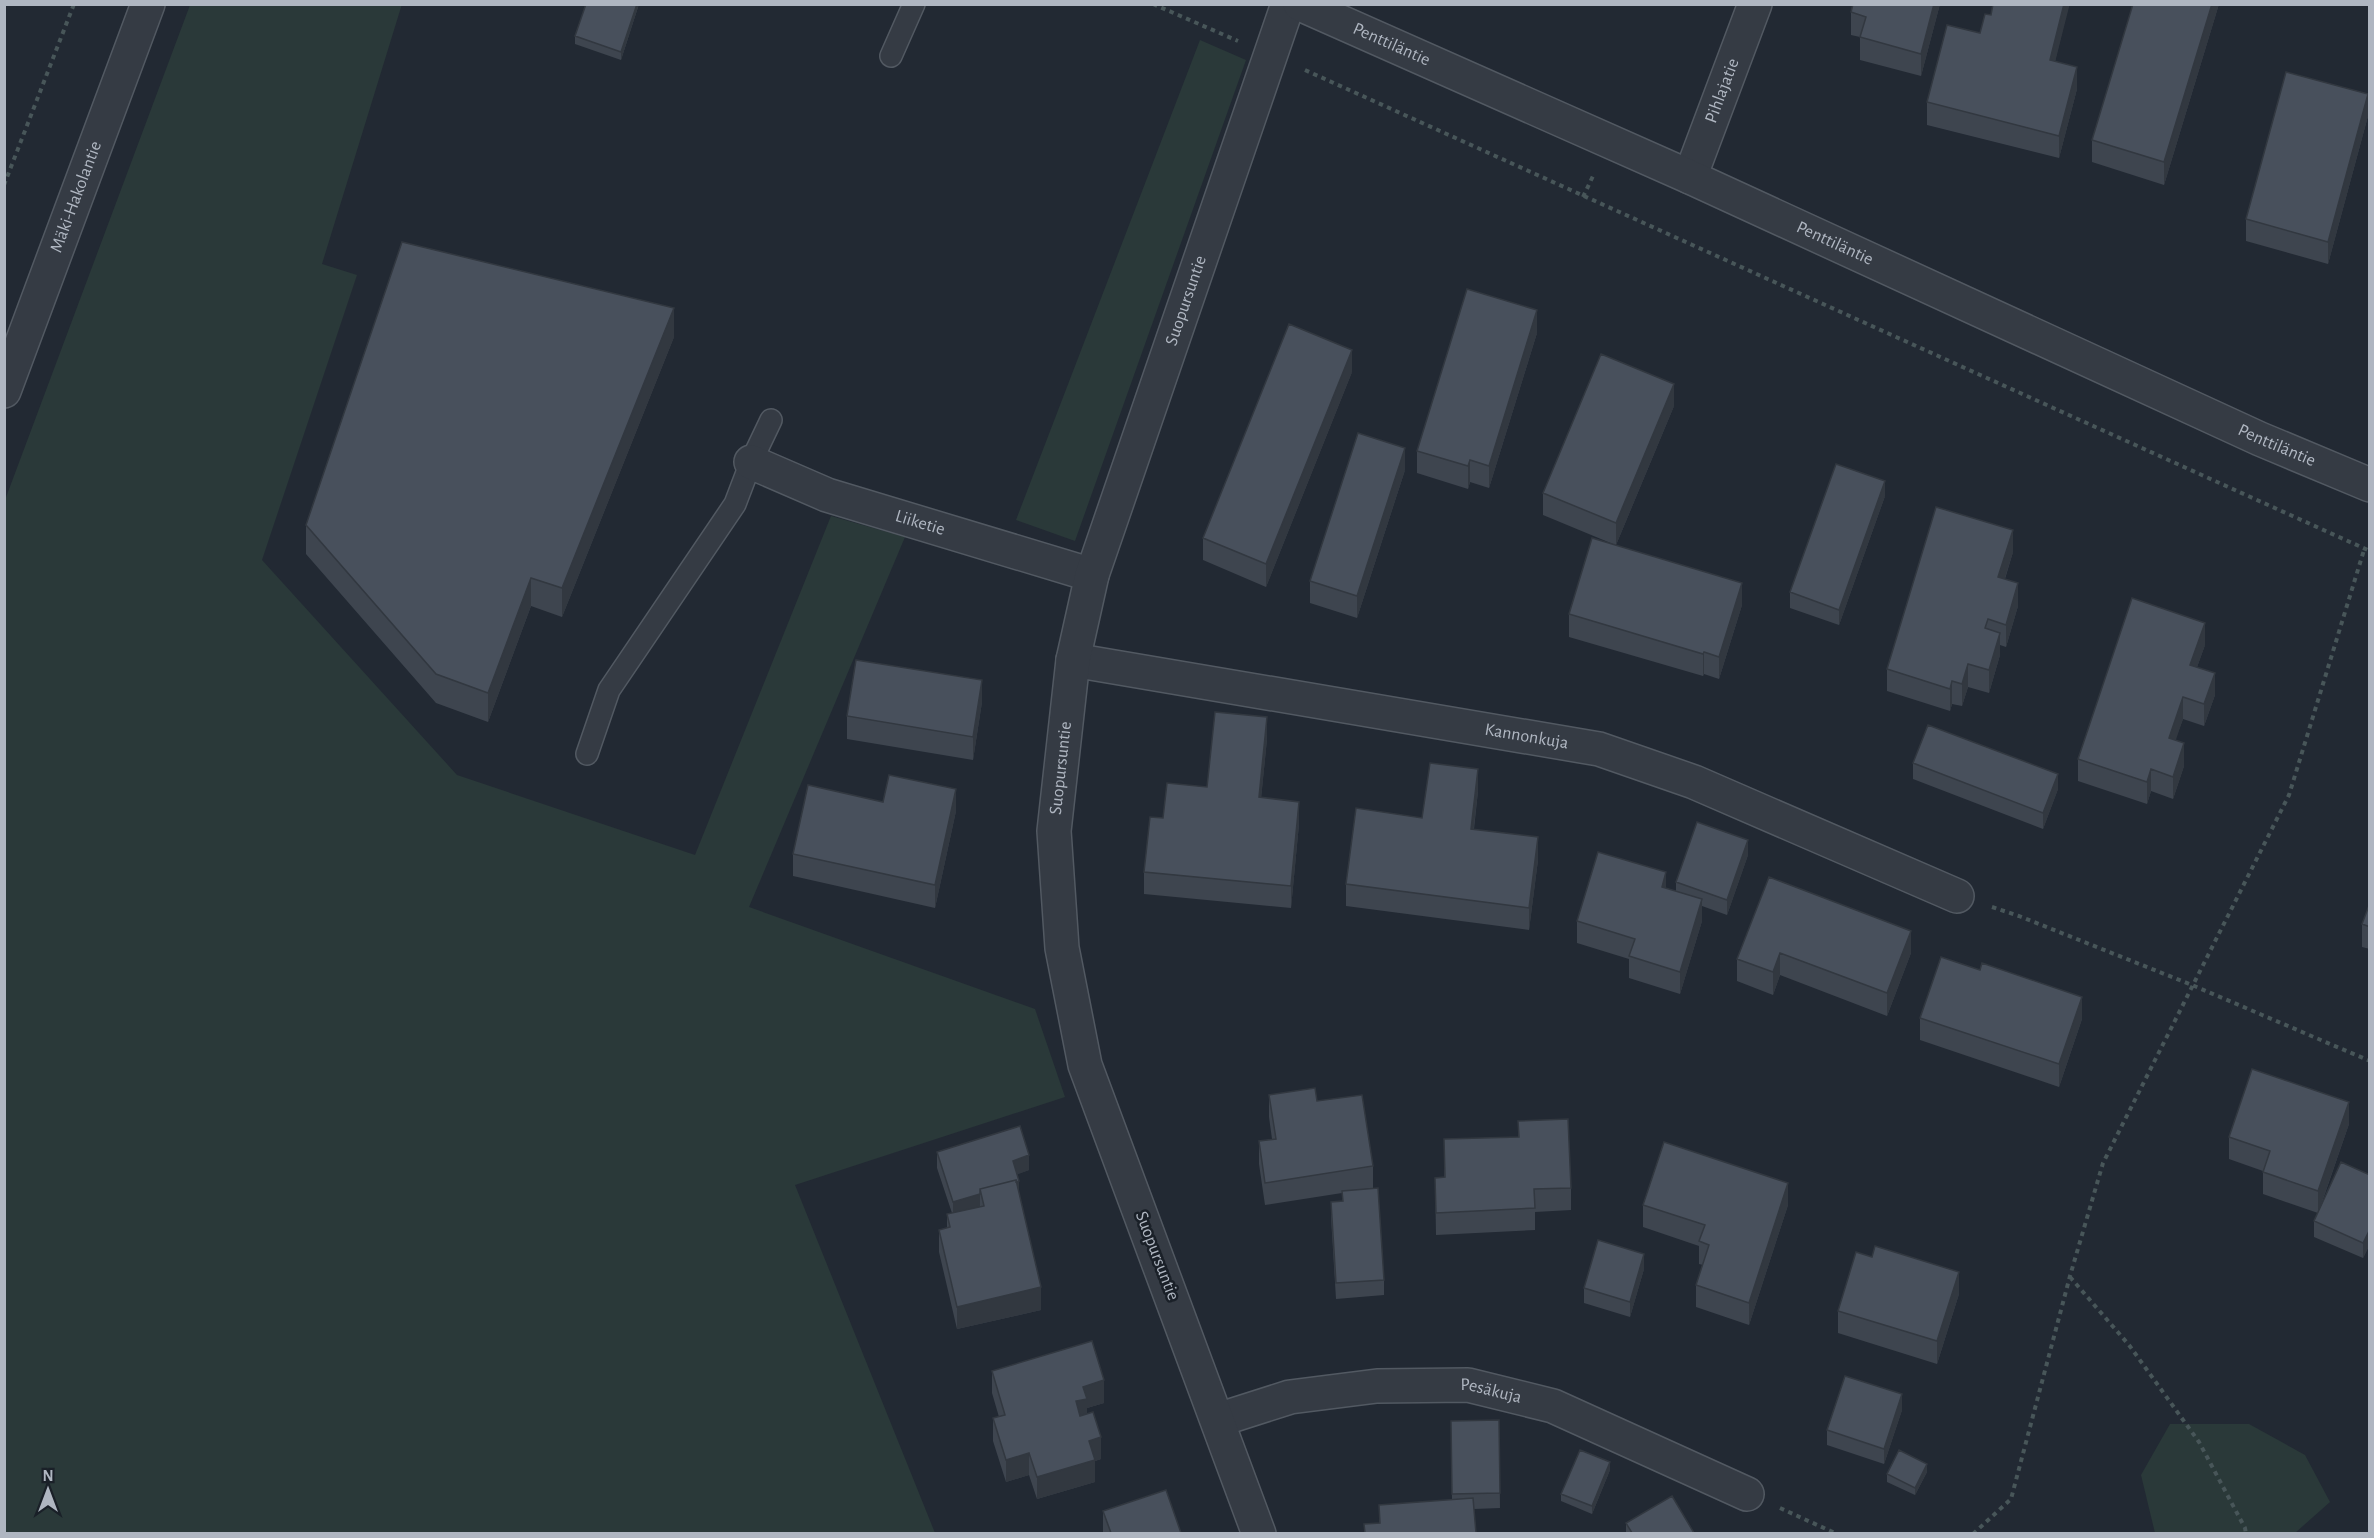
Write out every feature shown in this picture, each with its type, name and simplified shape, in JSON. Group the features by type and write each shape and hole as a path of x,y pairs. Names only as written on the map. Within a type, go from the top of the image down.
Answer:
{"street":[{"name":"Mäki-Hakolantie","path":"4,391 148,4"},
{"name":"Suopursuntie","path":"1259,1533 1085,1065 1062,948 1054,831 1073,660 1092,575 1288,4"},
{"name":"Penttiläntie","path":"1300,4 1690,177 2260,439 2370,485"},
{"name":"Pihlajatie","path":"1690,177 1755,4"},
{"name":"Liiketie","path":"751,462 827,495 1092,575"},
{"name":"Kannonkuja","path":"1073,660 1599,749 1694,782 1957,896"},
{"name":"Pesäkuja","path":"1218,1420 1290,1397 1377,1386 1468,1385 1553,1406 1747,1494"}],"lane":[{"path":"891,56 914,4"},
{"path":"587,754 609,690 735,504 751,462 771,420"}],"path":[{"path":"4,185 74,4"},
{"path":"1153,4 1271,55 2367,550 2289,795 2103,1163 2070,1276 2011,1499 1973,1533"},
{"path":"1957,896 2019,916 2192,985 2370,1061"},
{"path":"2070,1276 2129,1345 2199,1442 2246,1533"},
{"path":"1747,1494 1837,1533"}],"shaded area":[{"path":"402,4 322,264 357,275 262,560 457,775 695,855 831,516 905,537 749,907 1035,1009 1065,1097 795,1185 935,1533 5,1533 5,500 190,5"},
{"path":"1200,40 1246,60 1075,541 1016,520"},
{"path":"2170,1424 2249,1424 2305,1455 2330,1502 2295,1533 2155,1533 2141,1475"}],"building":[{"path":"586,4 637,4 621,52 575,36"},
{"path":"1853,4 1934,4 1921,54 1860,37 1866,17 1851,12"},
{"path":"1993,4 2064,4 2050,60 2077,67 2059,136 1927,102 1947,25 1980,33 1985,14 1991,15"},
{"path":"2133,4 2212,4 2164,162 2092,140"},
{"path":"2286,72 2368,94 2328,242 2246,219"},
{"path":"402,242 674,308 562,588 531,578 488,693 436,674 306,525"},
{"path":"1467,289 1537,310 1489,466 1470,460 1468,466 1417,451"},
{"path":"1289,324 1352,350 1266,564 1203,538"},
{"path":"1601,354 1674,384 1616,523 1543,493"},
{"path":"1358,433 1405,448 1357,596 1310,581"},
{"path":"1836,464 1885,481 1839,610 1790,592"},
{"path":"1936,507 2013,530 1998,577 2018,583 2006,625 1988,619 1985,628 2000,633 1989,670 1968,664 1962,684 1952,681 1950,689 1887,669"},
{"path":"1592,538 1742,583 1719,657 1569,614"},
{"path":"2132,598 2205,623 2190,665 2215,673 2204,704 2183,697 2169,738 2184,743 2173,777 2151,769 2147,782 2078,759"},
{"path":"856,660 982,680 973,737 847,716"},
{"path":"1215,712 1267,717 1259,797 1299,802 1291,886 1144,872 1150,817 1163,818 1167,783 1207,787"},
{"path":"1928,725 2058,774 2043,813 1913,763"},
{"path":"1430,763 1478,769 1471,829 1538,837 1529,908 1346,884 1356,808 1422,818"},
{"path":"889,775 956,789 935,885 793,854 808,785 883,802"},
{"path":"1697,822 1748,840 1727,900 1676,882"},
{"path":"1598,852 1666,872 1662,887 1702,899 1680,972 1629,956 1635,939 1577,921"},
{"path":"1769,877 1911,931 1887,993 1780,953 1773,972 1737,959"},
{"path":"2370,903 2370,927 2362,924"},
{"path":"1941,957 1980,970 1982,963 2082,997 2059,1064 1920,1018"},
{"path":"2252,1069 2349,1102 2318,1191 2263,1172 2270,1151 2229,1137"},
{"path":"1315,1088 1317,1101 1362,1095 1373,1166 1265,1183 1259,1141 1276,1139 1269,1095"},
{"path":"1568,1119 1571,1188 1534,1189 1535,1208 1436,1213 1435,1178 1445,1177 1444,1139 1519,1137 1518,1121"},
{"path":"1020,1126 1029,1155 1013,1161 1019,1181 980,1189 980,1194 953,1202 937,1152"},
{"path":"1664,1142 1788,1183 1749,1303 1696,1285 1709,1245 1699,1241 1705,1225 1643,1205"},
{"path":"2341,1162 2370,1175 2370,1229 2363,1243 2314,1221"},
{"path":"1016,1180 1041,1287 957,1307 939,1230 950,1227 947,1214 984,1206 980,1189"},
{"path":"1378,1188 1384,1280 1336,1283 1331,1202 1343,1201 1342,1191"},
{"path":"1598,1240 1644,1254 1630,1302 1584,1288"},
{"path":"1875,1246 1959,1272 1937,1341 1838,1311 1856,1252 1872,1257"},
{"path":"1092,1341 1104,1380 1083,1387 1087,1399 1076,1401 1080,1416 1093,1412 1101,1437 1089,1441 1095,1460 1037,1477 1029,1453 1006,1460 993,1418 1005,1415 992,1371"},
{"path":"1845,1376 1902,1394 1884,1449 1827,1430"},
{"path":"1499,1420 1500,1493 1452,1494 1451,1421"},
{"path":"1580,1450 1610,1462 1592,1506 1561,1494"},
{"path":"1899,1450 1927,1464 1915,1488 1887,1474"},
{"path":"1166,1490 1181,1533 1111,1533 1103,1511"},
{"path":"1672,1496 1694,1533 1632,1533 1626,1523"},
{"path":"1473,1498 1476,1533 1365,1533 1364,1524 1380,1523 1379,1505"}]}
